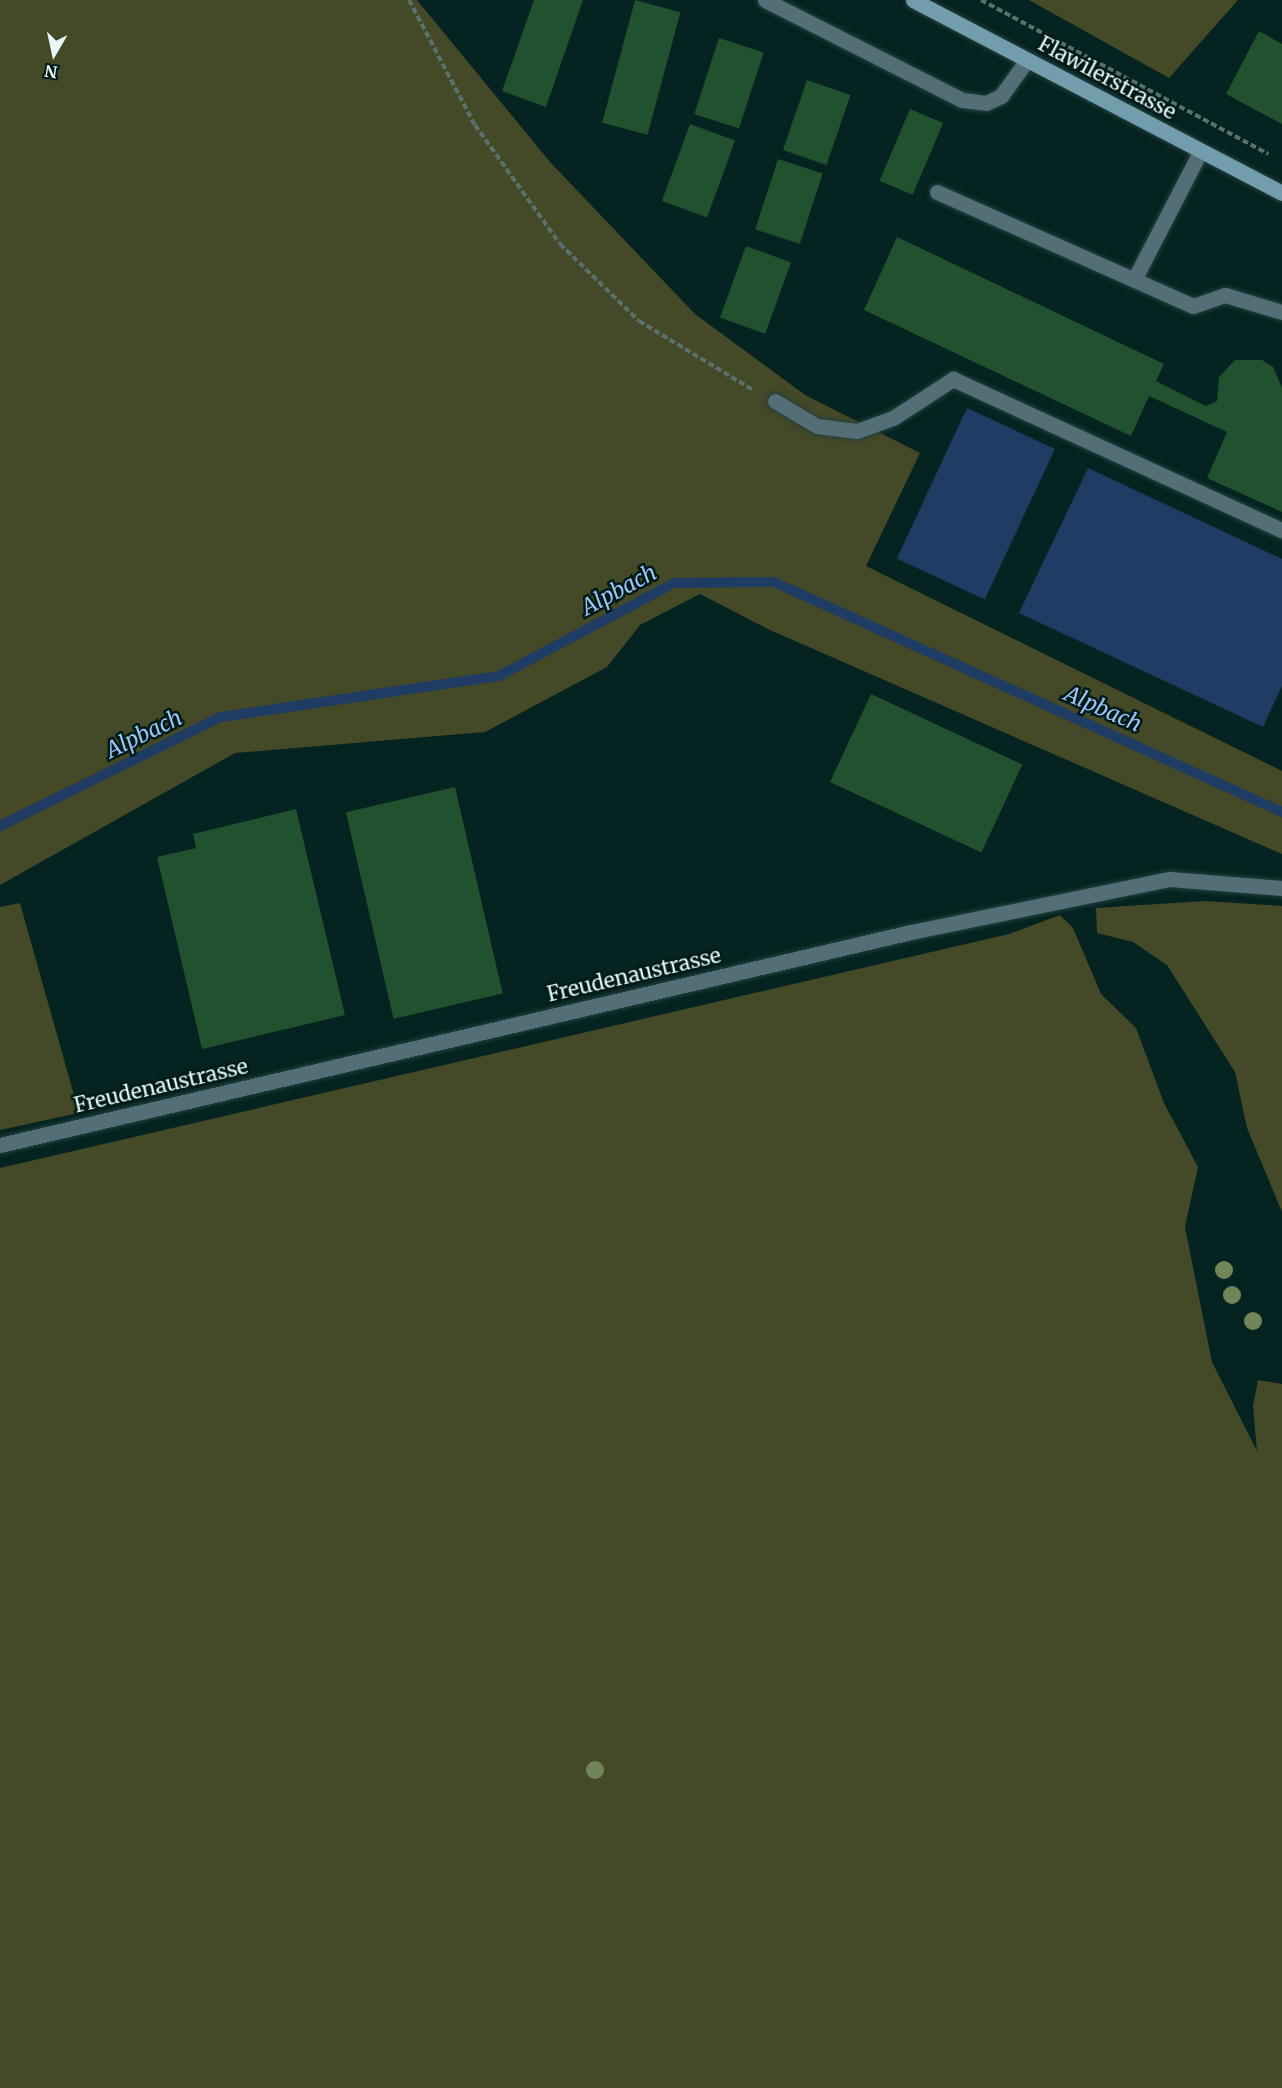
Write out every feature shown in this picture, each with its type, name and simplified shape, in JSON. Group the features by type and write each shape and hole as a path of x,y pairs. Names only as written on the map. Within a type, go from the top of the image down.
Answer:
{"main road":[{"name":"Flawilerstrasse","path":"913,0 1282,193"}],"street":[{"path":"765,0 962,100 986,103 1001,96 1028,60"},
{"path":"1135,278 1200,152"},
{"path":"937,192 1135,278 1192,306 1226,295 1282,312"},
{"path":"775,401 816,426 857,431 893,417 954,379 1282,530"},
{"name":"Freudenaustrasse","path":"0,1145 911,932 1159,881 1282,888"}],"path":[{"path":"409,0 476,125 560,244 639,321 775,401"},
{"path":"981,0 1273,156"}],"green space":[{"path":"0,0 417,0 550,162 695,314 805,395 920,453 866,566 1282,771 1282,854 770,630 700,594 640,625 607,667 485,732 235,753 0,885"},
{"path":"1029,0 1238,0 1169,78"},
{"path":"1205,901 1282,906 1282,1212 1247,1128 1235,1072 1167,965 1133,942 1097,933 1096,908"},
{"path":"20,903 79,1113 0,1130 0,907"},
{"path":"1060,915 1073,928 1101,994 1136,1028 1164,1103 1198,1167 1185,1227 1212,1362 1257,1451 1253,1406 1258,1380 1282,1384 1282,2088 0,2088 0,1168 1009,934"}],"water":[{"path":"967,408 1055,449 985,599 897,558"},
{"path":"1088,468 1282,559 1282,686 1263,727 1019,613"}],"building":[{"path":"534,0 583,0 546,107 502,91"},
{"path":"635,0 680,12 648,135 602,123"},
{"path":"1259,31 1282,44 1282,124 1226,94"},
{"path":"719,38 764,53 739,129 694,114"},
{"path":"807,80 850,95 826,165 783,150"},
{"path":"910,109 943,123 913,195 880,181"},
{"path":"690,124 735,140 707,217 662,201"},
{"path":"778,159 823,174 800,244 755,229"},
{"path":"897,237 1164,364 1156,381 1206,406 1217,401 1219,377 1235,360 1262,360 1273,367 1282,388 1282,512 1207,478 1227,432 1149,396 1131,436 864,310"},
{"path":"746,246 791,262 765,334 720,317"},
{"path":"871,694 1022,765 981,852 830,782"},
{"path":"455,787 503,994 394,1019 346,812"},
{"path":"296,809 345,1015 202,1049 157,857 196,848 193,834"}],"waterway":[{"name":"Alpbach","path":"0,826 221,717 499,676 674,583 774,582 1282,812"}]}
